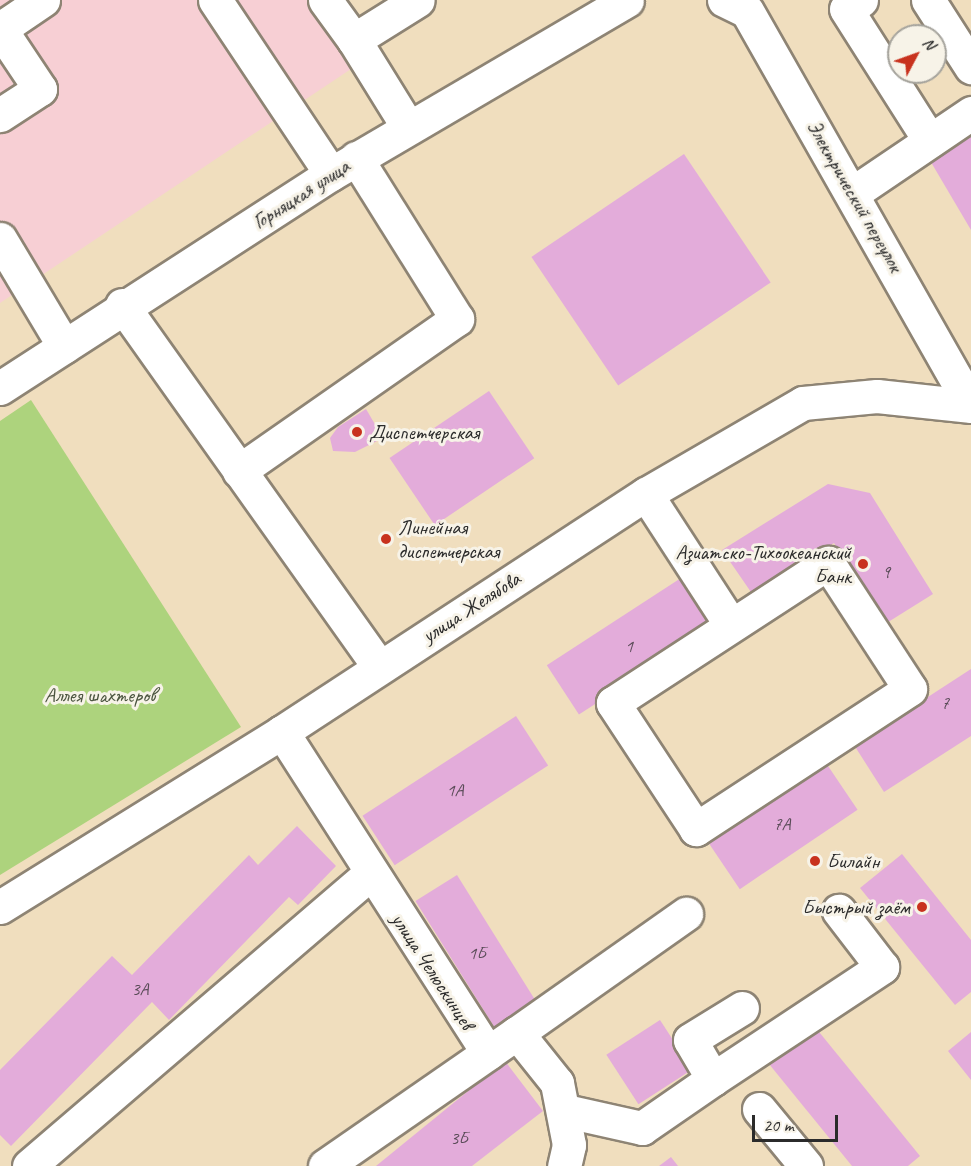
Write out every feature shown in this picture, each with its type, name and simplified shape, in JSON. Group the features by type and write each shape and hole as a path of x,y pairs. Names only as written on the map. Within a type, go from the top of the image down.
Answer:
{"street":[{"path":"0,115 40,89 0,29 43,0"},
{"path":"215,0 344,166 457,319 239,471"},
{"path":"325,0 354,40 408,127"},
{"path":"354,40 418,0"},
{"path":"861,0 846,9 930,141"},
{"path":"928,0 971,67"},
{"name":"Электрический переулок","path":"743,3 854,193 971,406"},
{"name":"Горняцкая улица","path":"0,388 122,306 344,166 617,4"},
{"path":"854,193 971,113"},
{"path":"0,239 64,346"},
{"path":"122,306 379,667"},
{"name":"улица Желябова","path":"0,907 282,732 646,494 803,403 877,396 971,406"},
{"path":"646,494 731,625"},
{"path":"828,563 910,689 696,829 613,703 731,625 828,563"},
{"name":"улица Челюскинцев","path":"282,732 370,874 488,1053"},
{"path":"29,1166 370,874"},
{"path":"566,1111 642,1128 882,967 839,911"},
{"path":"325,1166 686,914"},
{"path":"713,1079 690,1040 742,1008"},
{"path":"517,1033 557,1083 566,1111 569,1145 564,1166"},
{"path":"759,1109 806,1166"}],"shaded area":[{"path":"0,0 334,0 369,57 0,303"}],"green space":[{"name":"Аллея шахтеров","path":"31,400 241,727 0,875 0,421"}],"building":[{"path":"971,125 971,230 925,152"},
{"path":"684,154 771,283 618,385 531,257"},
{"path":"489,391 534,458 435,525 390,458"},
{"name":"Диспетчерская","path":"366,409 383,438 355,452 333,451 330,438 338,427"},
{"path":"828,484 870,493 933,594 885,624 834,543 753,595 722,550"},
{"path":"681,578 713,627 579,715 547,665"},
{"path":"971,669 971,736 884,792 854,745"},
{"path":"516,716 548,765 395,865 363,816"},
{"path":"824,760 858,810 740,889 706,839"},
{"path":"297,826 336,866 298,905 289,897 169,1020 152,1002 11,1146 0,1135 0,1070 112,956 132,975 249,855 258,865"},
{"path":"902,854 971,940 971,992 955,1005 860,888"},
{"path":"457,875 538,1005 497,1031 415,901"},
{"path":"660,1020 692,1069 638,1104 606,1055"},
{"path":"811,1022 920,1156 908,1166 852,1166 765,1059"},
{"path":"971,1032 971,1080 948,1051"},
{"path":"505,1061 543,1111 472,1166 376,1166"},
{"path":"671,1157 678,1166 659,1166"}],"place":[{"name":"Диспетчерская","path":"357,432"},
{"name":"Линейная диспетчерская","path":"386,539"},
{"name":"Азиатско-Тихоокеанский Банк","path":"863,564"},
{"name":"Билайн","path":"815,861"},
{"name":"Быстрый заём","path":"922,907"}]}
